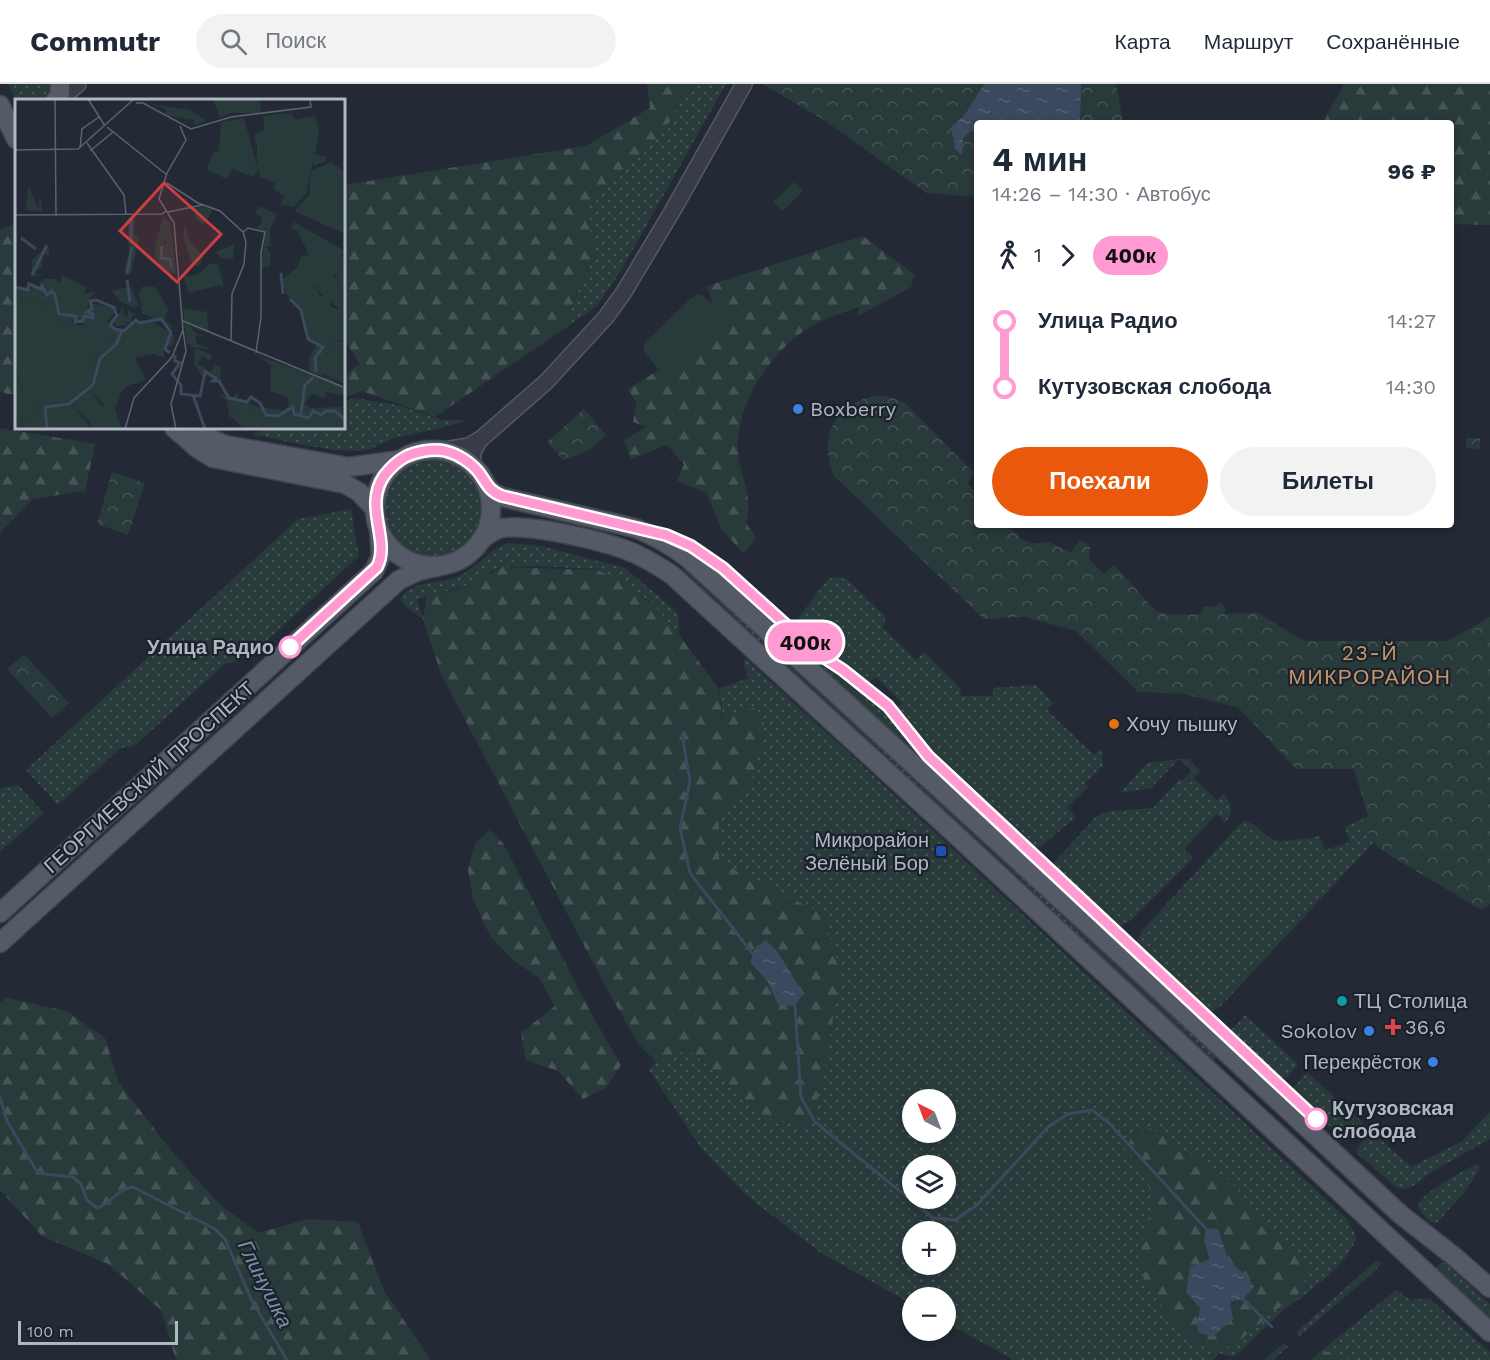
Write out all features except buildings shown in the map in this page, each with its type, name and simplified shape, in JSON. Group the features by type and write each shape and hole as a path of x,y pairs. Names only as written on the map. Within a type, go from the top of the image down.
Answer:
{"main road":[{"path":"58,99 60,84"},
{"path":"6,110 15,136"},
{"path":"175,429 213,458 345,484 359,492 375,509"},
{"path":"194,429 226,445 349,467 400,460 421,452 444,450 474,467 492,492 635,528 653,535 689,559 1126,959 1400,1214 1490,1288"},
{"path":"400,460 388,471 379,486 375,509 379,529 387,543 402,557 422,565 445,565 466,556 493,531 502,528 535,529 602,542 627,550 672,574 947,826 1490,1332"},
{"path":"482,539 490,518 491,507 486,485"},
{"name":"ГЕОРГИЕВСКИЙ ПРОСПЕКТ","path":"0,913 374,571 381,556 379,529"},
{"name":"ГЕОРГИЕВСКИЙ ПРОСПЕКТ","path":"0,943 399,580 418,571 445,565"}],"street":[{"path":"59,99 78,84"},
{"path":"474,467 473,449 482,438 546,382 606,317 636,272 744,84"},
{"path":"444,450 469,446 482,438"}],"green space":[{"path":"8,84 55,84 51,99 15,100"},
{"path":"647,84 689,84 666,129 589,206 593,256 561,331 435,417 362,391 345,398 345,374 360,364 345,341 345,185 586,146 650,108"},
{"path":"689,84 726,84 623,267 597,306 561,331 592,259 589,206 666,129"},
{"path":"763,84 1116,84 1122,120 974,120 974,195 964,196 926,193 824,120"},
{"path":"1344,84 1490,84 1490,225 1454,224 1454,120 1324,120"},
{"path":"794,182 803,191 783,211 773,202"},
{"path":"15,223 15,394 0,391 0,229"},
{"path":"863,236 915,275 911,287 858,316 859,307 810,327 778,354 756,384 748,400 738,434 739,461 748,495 746,523 756,538 744,554 722,530 707,493 677,481 684,464 667,445 631,459 624,440 646,427 633,422 637,403 628,389 659,370 662,373 724,320 713,307 707,286"},
{"path":"699,294 718,310 725,323 724,326 673,372 666,375 644,352 644,344 691,298"},
{"path":"886,396 904,402 973,472 968,484 974,490 974,528 1011,528 1030,543 1049,542 1071,553 1080,540 1090,547 1089,559 1104,574 1114,565 1156,611 1174,615 1201,614 1203,607 1214,606 1222,602 1226,611 1223,614 1258,613 1304,641 1448,641 1490,617 1490,904 1481,910 1378,848 1360,820 1368,816 1354,769 1296,769 1239,708 1185,694 1138,692 1076,631 1025,617 984,619 834,476 828,455 832,427 844,411 872,397"},
{"path":"355,398 397,405 442,420 466,420 398,437 359,451 319,447 253,434 268,429 345,429 345,402"},
{"path":"584,409 606,435 588,451 563,460 547,442"},
{"path":"0,428 95,444 85,491 33,499 0,533"},
{"path":"1466,438 1480,438 1480,449 1466,448"},
{"path":"433,460 451,464 467,474 477,490 481,508 477,526 467,542 451,552 433,556 415,552 399,542 389,526 385,508 389,490 399,474 415,464"},
{"path":"112,472 145,483 128,535 97,524"},
{"path":"351,509 359,556 249,657 225,664 134,746 121,748 58,805 26,770 298,519"},
{"path":"509,543 541,546 625,568 678,613 679,635 650,601 595,569 501,567 471,585 417,599 423,619 405,606 400,599 411,588 418,585 447,580 463,574 501,546"},
{"path":"502,567 597,570 618,579 655,606 679,635 719,689 722,717 754,708 764,723 755,774 719,821 719,861 824,915 840,970 827,1058 811,1128 765,1118 689,1049 656,1062 638,1043 609,993 441,674 423,619 427,596 457,590"},
{"path":"687,568 1215,1053 1216,1057 1208,1061 681,569"},
{"path":"719,575 724,575 814,657 885,708 931,765 1389,1192"},
{"path":"838,577 848,580 886,617 883,628 916,660 924,652 960,688 961,696 993,696 993,688 1036,685 1053,703 1047,710 1094,755 1101,749 1103,766 1085,783 1088,787 1067,808 1076,817 1039,848 1032,846 917,737 914,728 896,709 902,703 876,677 868,683 821,650 799,631 799,617 828,579"},
{"path":"24,654 69,703 52,718 7,669"},
{"path":"745,658 936,833 1348,1220 1357,1239 1343,1261 1327,1277 1286,1308 1234,1357 1219,1353 1213,1360 1014,1360 956,1328 956,1287 902,1287 902,1298 821,1253 746,1195 701,1148 649,1070 656,1062 689,1049 765,1118 840,970 824,915 719,861 719,821 735,798 719,689 749,678 743,665"},
{"path":"1179,759 1189,759 1200,771 1194,778 1217,800 1224,793 1231,811 1226,823 1217,814 1184,849 1193,858 1131,920 1121,926 1115,924 1053,866 1055,861 1102,813 1153,808 1180,779 1182,781 1192,771"},
{"path":"1179,759 1151,788 1120,793 1147,763"},
{"path":"18,785 44,813 0,852 0,788"},
{"path":"1360,820 1374,842 1218,1009 1211,1011 1204,1008 1139,946 1137,940 1141,932 1245,821 1273,839 1293,840 1320,836 1325,850 1350,842 1345,827"},
{"path":"490,830 503,843 592,1015 621,1065 606,1088 583,1099 558,1071 526,1060 521,1033 555,1006 539,978 514,961 490,936 473,899 468,870 475,843"},
{"path":"6,998 66,1011 105,1038 119,1083 169,1148 218,1203 258,1233 308,1219 358,1222 384,1291 431,1360 176,1360 161,1310 108,1264 42,1236 0,1190 0,1003"},
{"path":"1245,1015 1298,1064 1288,1077 1278,1078 1233,1037 1232,1029"},
{"path":"1307,1072 1363,1123 1346,1141 1291,1090"},
{"path":"1490,1112 1490,1139 1405,1189 1397,1188 1356,1150 1371,1131 1411,1167 1461,1142"},
{"path":"1151,1128 1229,1180 1273,1229 1306,1259 1310,1270 1298,1295 1273,1312 1244,1337 1219,1352 1190,1342 1144,1283 1141,1245 1152,1209 1147,1173 1125,1149 1135,1133"},
{"path":"1478,1164 1479,1170 1466,1190 1437,1223 1426,1218 1418,1207 1420,1201 1433,1189"},
{"path":"1376,1261 1381,1263 1376,1270 1300,1336 1296,1332"},
{"path":"1441,1263 1446,1263 1490,1304 1490,1320 1438,1273 1436,1269"},
{"path":"1396,1290 1411,1300 1429,1298 1490,1352 1490,1360 1335,1360 1322,1350"},
{"path":"1284,1343 1288,1347 1273,1360 1264,1360"},
{"path":"1322,1350 1350,1360 1311,1360"}],"water":[{"path":"984,84 1081,84 1080,120 974,120 974,132 971,131 963,138 962,155 955,149 951,127 964,116"},
{"path":"766,940 778,952 803,993 795,1006 778,1005 768,982 750,962 756,947"},
{"path":"1206,1228 1218,1229 1229,1261 1246,1275 1254,1287 1243,1299 1230,1302 1233,1319 1212,1337 1198,1332 1200,1308 1186,1292 1190,1267 1210,1259 1204,1241"}],"waterway":[{"path":"682,734 690,782 680,828 690,873 756,958"},
{"path":"792,1003 795,1006 801,1097 815,1122 933,1218 955,1220 977,1205 1049,1126 1068,1114 1092,1110 1109,1123 1207,1230"},
{"name":"Глинушка","path":"0,1097 7,1121 36,1170 43,1174 73,1177 81,1184 87,1200 97,1208 122,1190 133,1187 215,1229 225,1239 252,1301 287,1360"},
{"path":"1241,1297 1272,1327"}],"bus line":[{"name":"400к","path":"290,647 377,567 381,556 375,509 379,486 392,466 410,455 444,450 474,467 492,492 502,496 679,540 723,568 817,653 843,670 888,706 928,756 1316,1119"}],"place":[{"name":"Boxberry","path":"798,409"},
{"name":"Улица Радио","path":"290,647"},
{"name":"Хочу пышку","path":"1114,724"},
{"name":"Микрорайон Зелёный Бор","path":"941,851"},
{"name":"ТЦ Столица","path":"1342,1001"},
{"name":"36,6","path":"1393,1027"},
{"name":"Sokolov","path":"1369,1031"},
{"name":"Перекрёсток","path":"1433,1062"},
{"name":"Кутузовская слобода","path":"1316,1119"}],"district":[{"name":"23-Й МИКРОРАЙОН","path":"1370,665"}]}
